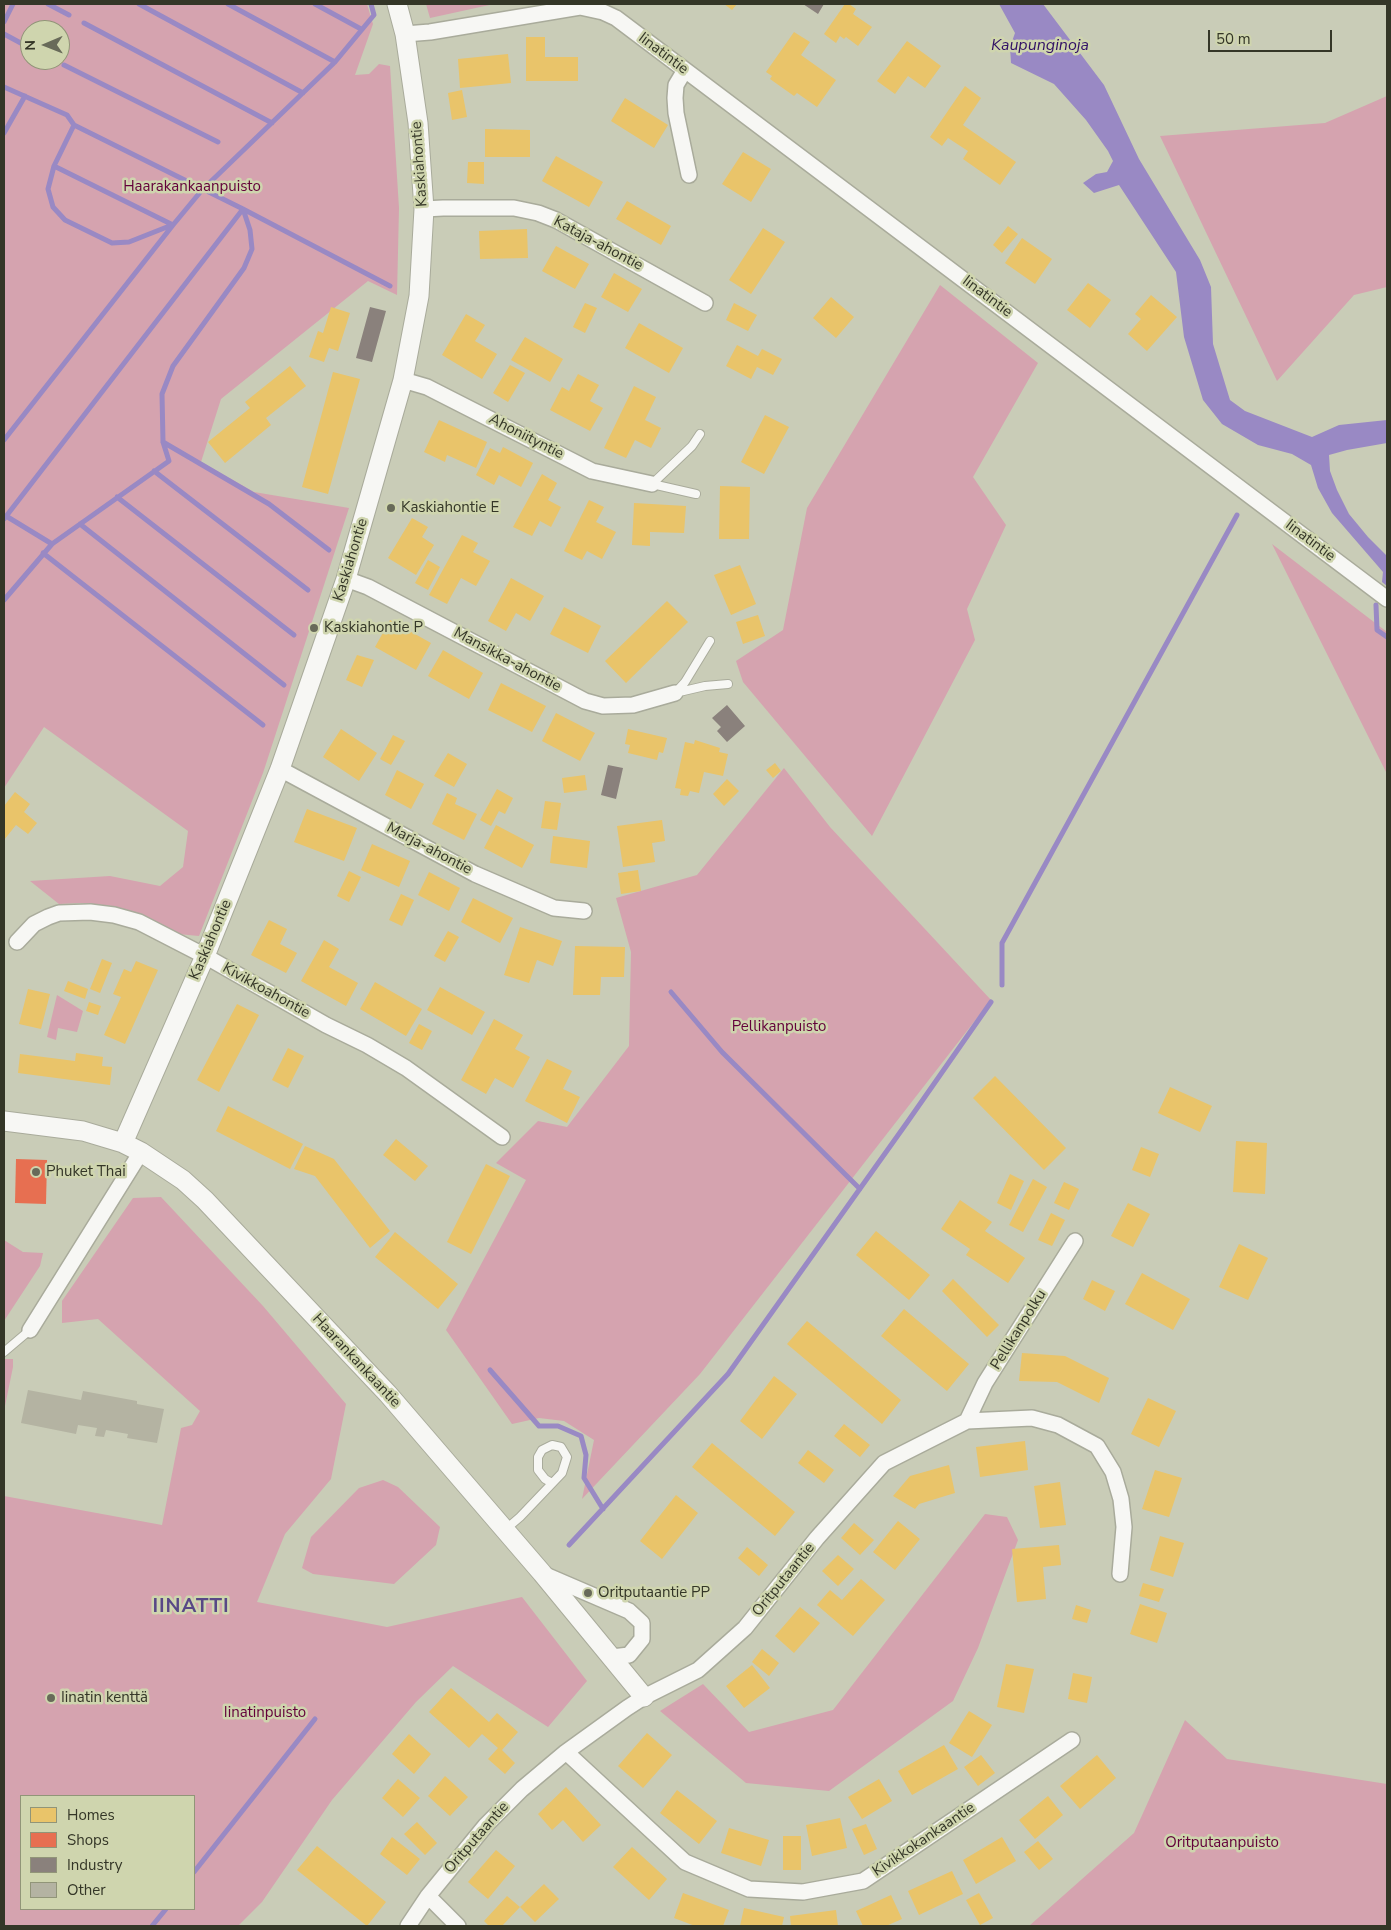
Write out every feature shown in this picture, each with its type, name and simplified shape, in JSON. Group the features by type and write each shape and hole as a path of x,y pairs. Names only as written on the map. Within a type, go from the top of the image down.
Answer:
{"street":[{"name":"Kaskiahontie","path":"122,1143 205,956 280,769 346,579 403,380 419,296 424,209 418,123 405,34 397,4"},
{"name":"Iinatintie","path":"405,34 430,32 580,5 604,12 616,18 1387,599"},
{"path":"685,70 676,86 675,98 676,113 689,174"},
{"name":"Kataja-ahontie","path":"424,209 514,208 538,213 556,220 705,303"},
{"name":"Ahoniityntie","path":"403,380 428,387 592,471 652,484"},
{"name":"Mansikka-ahontie","path":"346,579 368,587 585,701 603,706 633,705 675,693"},
{"name":"Marja-ahontie","path":"280,769 475,874 554,908 584,911"},
{"name":"Kivikkoahontie","path":"17,942 34,924 59,913 90,912 114,915 139,922 205,956 398,1064 502,1137"},
{"name":"Haarankankaantie","path":"4,1121 83,1131 122,1143 141,1152 183,1180 205,1200 388,1394 542,1573 644,1697"},
{"path":"30,1330 141,1152"},
{"name":"Pellikanpolku","path":"967,1421 985,1383 1075,1241"},
{"name":"Oritputaantie","path":"408,1926 428,1896 486,1826 522,1789 566,1752 644,1697 698,1670 745,1628 817,1538 884,1462 967,1421 1032,1418 1058,1425 1097,1446 1113,1472 1121,1499 1124,1527 1120,1574"},
{"path":"542,1573 629,1611 642,1623 642,1639 629,1655 612,1658"},
{"name":"Kivikkokankaantie","path":"566,1752 685,1862 749,1889 802,1892 863,1880 1072,1740"},
{"path":"428,1896 458,1926"}],"lane":[{"path":"652,484 692,446 700,434"},
{"path":"652,484 696,494"},
{"path":"675,693 685,682 710,641"},
{"path":"675,693 705,686 728,684"},
{"path":"4,1352 30,1330"},
{"path":"504,1530 520,1517 552,1484 562,1473 567,1457 561,1447 552,1445 542,1450 538,1457 538,1470 552,1484"}],"green space":[{"name":"Haarakankaanpuisto","path":"4,4 367,4 373,24 355,75 369,74 379,64 390,66 399,208 397,295 368,281 221,399 201,462 254,492 349,508 263,773 199,936 178,934 141,914 113,906 82,903 59,904 30,881 110,876 160,886 183,867 188,831 44,727 4,788"},
{"path":"426,4 494,4 430,18"},
{"path":"1387,96 1387,287 1354,295 1277,381 1160,136 1325,123"},
{"path":"940,285 1038,363 973,477 1006,525 967,609 975,640 872,836 743,682 736,661 783,630 807,508"},
{"path":"1272,544 1387,632 1387,774"},
{"name":"Pellikanpuisto","path":"784,768 830,827 991,1000 700,1374 582,1499 594,1440 564,1421 539,1418 512,1424 446,1330 526,1180 496,1163 538,1121 567,1127 629,1046 631,952 616,898 697,875"},
{"path":"57,995 83,1011 77,1032 58,1028 56,1040 47,1037"},
{"name":"Iinatinpuisto","path":"161,1197 263,1306 346,1404 331,1479 285,1534 257,1602 387,1627 522,1597 587,1681 548,1727 453,1666 416,1702 332,1800 262,1902 238,1926 4,1926 4,1496 162,1525 181,1428 192,1425 200,1411 98,1319 62,1323 62,1301 133,1198"},
{"path":"4,1240 23,1252 43,1253 40,1266 4,1321"},
{"path":"4,1359 13,1359 5,1406 4,1405"},
{"path":"383,1480 398,1487 440,1527 436,1545 394,1584 313,1574 302,1568 311,1537 359,1488"},
{"path":"985,1514 1007,1517 1018,1540 978,1648 953,1701 829,1791 746,1783 660,1711 703,1684 749,1732 833,1710"},
{"name":"Oritputaanpuisto","path":"1185,1720 1227,1759 1387,1784 1387,1926 1029,1926 1134,1833"}],"water":[{"name":"Kaupunginoja","path":"999,4 1043,4 1104,85 1139,159 1200,260 1211,287 1213,344 1230,400 1245,411 1312,437 1339,425 1387,420 1387,443 1329,455 1330,471 1349,514 1387,556 1387,586 1382,582 1383,572 1332,513 1318,488 1311,465 1292,454 1258,445 1222,424 1203,400 1184,337 1176,272 1119,185 1094,193 1083,183 1096,174 1107,172 1113,161 1086,120 1054,84 1011,63 1010,47 1015,33"}],"building: Homes":[{"path":"724,4 737,4 732,10"},
{"path":"845,4 849,4 856,9 853,14 872,27 858,46 846,37 844,39 840,36 836,43 824,34"},
{"path":"794,32 810,42 801,55 836,80 817,107 797,93 794,96 770,79 772,76 766,72"},
{"path":"526,37 545,37 545,57 578,57 578,81 526,81"},
{"path":"907,41 941,66 925,88 908,76 895,94 877,81"},
{"path":"508,54 511,83 460,88 458,59"},
{"path":"965,86 981,98 963,125 1016,162 1000,185 963,159 968,151 948,138 942,146 930,137"},
{"path":"462,90 467,117 452,120 448,93"},
{"path":"625,98 668,125 654,148 611,121"},
{"path":"485,129 530,130 530,157 485,157"},
{"path":"743,152 771,169 751,202 722,184"},
{"path":"556,156 603,182 589,207 542,181"},
{"path":"468,162 484,162 484,184 467,183"},
{"path":"627,201 671,226 661,245 616,219"},
{"path":"1008,226 1018,234 1002,253 993,245"},
{"path":"763,228 785,242 751,294 729,280"},
{"path":"527,229 528,258 480,259 479,231"},
{"path":"1022,238 1052,259 1035,284 1005,263"},
{"path":"556,246 589,264 575,289 542,271"},
{"path":"614,273 642,289 628,312 601,297"},
{"path":"1088,283 1111,300 1090,328 1067,310"},
{"path":"1151,295 1177,317 1147,351 1128,334 1141,319 1135,314"},
{"path":"831,297 854,317 836,338 813,318"},
{"path":"585,303 597,308 585,333 573,327"},
{"path":"734,303 757,315 748,331 726,320"},
{"path":"331,307 350,313 338,351 329,348 324,362 309,357 318,331 323,333"},
{"path":"466,314 485,325 475,341 497,354 482,379 442,355"},
{"path":"639,323 683,348 669,373 625,348"},
{"path":"525,337 563,359 550,382 511,360"},
{"path":"737,345 758,356 762,349 782,359 773,375 757,367 751,379 726,366"},
{"path":"510,365 525,373 508,402 493,393"},
{"path":"290,366 306,386 266,418 271,425 225,463 208,442 250,408 245,402"},
{"path":"333,372 360,379 328,494 302,487"},
{"path":"578,374 599,385 590,401 603,408 590,431 550,410 562,387 569,391"},
{"path":"634,386 656,397 645,420 661,428 651,448 635,440 626,458 604,448"},
{"path":"765,415 789,427 764,474 741,462"},
{"path":"439,420 487,442 476,468 447,455 445,462 424,452"},
{"path":"503,447 533,463 521,487 499,475 494,485 476,475 490,448 500,453"},
{"path":"542,474 557,483 548,500 561,507 551,527 540,521 532,536 513,527"},
{"path":"720,486 750,487 749,539 719,539"},
{"path":"589,500 604,507 596,522 616,532 602,559 587,551 582,560 564,551"},
{"path":"634,503 686,506 684,533 650,532 650,546 632,545"},
{"path":"412,518 428,527 422,537 434,545 416,575 388,558"},
{"path":"462,535 478,543 473,552 490,561 476,586 461,578 447,604 429,595"},
{"path":"428,560 440,567 428,590 415,583"},
{"path":"740,565 756,604 731,615 714,575"},
{"path":"511,578 544,596 530,621 516,613 506,631 488,621"},
{"path":"667,601 688,622 626,683 605,661"},
{"path":"564,607 601,626 588,653 550,634"},
{"path":"758,615 765,636 743,644 736,622"},
{"path":"390,620 431,643 416,670 375,647"},
{"path":"443,650 483,673 469,699 428,676"},
{"path":"357,655 374,660 362,687 346,680"},
{"path":"501,683 546,706 532,732 488,710"},
{"path":"556,713 595,733 580,761 542,741"},
{"path":"341,729 377,753 359,781 323,757"},
{"path":"628,729 667,738 663,753 659,752 657,760 628,753 630,745 625,744"},
{"path":"393,735 405,741 391,765 380,759"},
{"path":"695,740 720,748 719,752 728,754 723,776 704,772 699,793 690,791 688,796 680,795 681,789 675,788 685,742 694,744"},
{"path":"448,753 467,764 454,787 434,776"},
{"path":"775,763 781,771 773,778 766,770"},
{"path":"397,770 424,784 411,809 385,795"},
{"path":"585,775 587,790 564,793 562,778"},
{"path":"727,779 739,791 724,806 713,794"},
{"path":"497,789 513,798 505,814 499,811 491,826 480,820"},
{"path":"15,792 30,804 24,812 37,823 28,834 16,825 4,840 4,806"},
{"path":"447,793 457,798 455,804 477,814 464,840 432,824"},
{"path":"545,801 561,803 557,830 541,828"},
{"path":"307,809 357,828 344,861 294,842"},
{"path":"662,820 665,841 652,843 655,862 623,867 617,826"},
{"path":"496,825 534,845 522,868 484,848"},
{"path":"553,836 590,841 587,868 550,863"},
{"path":"372,844 410,861 399,887 361,870"},
{"path":"638,870 641,891 621,894 618,873"},
{"path":"349,871 361,877 349,902 337,896"},
{"path":"429,872 460,888 449,911 418,895"},
{"path":"401,894 414,900 402,926 389,920"},
{"path":"473,898 513,918 500,943 461,922"},
{"path":"269,920 287,929 280,944 297,953 286,973 251,955"},
{"path":"520,927 562,941 553,966 537,960 529,983 504,975"},
{"path":"448,931 459,937 445,962 434,956"},
{"path":"324,940 339,949 329,967 358,983 346,1006 301,981"},
{"path":"575,946 625,947 624,977 601,977 600,995 573,995"},
{"path":"102,959 112,963 100,993 90,989"},
{"path":"136,961 158,970 125,1044 104,1035 121,997 113,994 124,969 131,972"},
{"path":"68,981 88,989 85,999 64,991"},
{"path":"375,982 422,1009 406,1036 360,1009"},
{"path":"440,987 485,1012 472,1035 427,1010"},
{"path":"28,989 50,994 41,1029 19,1024"},
{"path":"89,1002 101,1006 98,1015 86,1011"},
{"path":"237,1004 259,1015 219,1092 197,1080"},
{"path":"494,1019 523,1035 515,1049 530,1057 513,1088 495,1078 486,1094 461,1080"},
{"path":"419,1024 432,1031 422,1050 409,1043"},
{"path":"288,1048 304,1056 288,1088 272,1080"},
{"path":"76,1053 103,1057 102,1066 112,1067 110,1085 18,1073 20,1054 75,1061"},
{"path":"547,1059 572,1071 563,1089 580,1097 567,1123 525,1101"},
{"path":"995,1076 1066,1148 1044,1170 973,1098"},
{"path":"1170,1087 1212,1106 1200,1132 1158,1113"},
{"path":"228,1106 303,1144 290,1169 216,1131"},
{"path":"396,1139 428,1166 415,1181 383,1155"},
{"path":"1236,1141 1267,1143 1265,1194 1233,1192"},
{"path":"305,1146 334,1159 390,1231 370,1248 315,1176 294,1169"},
{"path":"1141,1147 1159,1154 1150,1177 1132,1170"},
{"path":"486,1164 510,1176 471,1254 447,1242"},
{"path":"1010,1174 1024,1181 1011,1210 997,1203"},
{"path":"1033,1179 1047,1187 1023,1232 1009,1225"},
{"path":"1064,1182 1079,1189 1069,1210 1054,1203"},
{"path":"960,1200 992,1222 985,1231 1025,1258 1008,1283 966,1255 970,1249 941,1229"},
{"path":"1128,1203 1150,1214 1133,1247 1111,1236"},
{"path":"1051,1213 1065,1220 1052,1246 1038,1240"},
{"path":"876,1231 930,1275 909,1300 856,1255"},
{"path":"395,1232 458,1284 438,1309 375,1257"},
{"path":"1239,1244 1268,1258 1248,1300 1219,1287"},
{"path":"1142,1273 1190,1299 1173,1330 1125,1304"},
{"path":"953,1279 999,1325 987,1337 942,1291"},
{"path":"1092,1280 1115,1291 1105,1311 1083,1299"},
{"path":"904,1309 969,1364 947,1391 881,1336"},
{"path":"807,1321 901,1400 882,1424 787,1344"},
{"path":"1022,1353 1065,1356 1109,1378 1099,1403 1057,1382 1019,1381"},
{"path":"774,1376 797,1394 762,1439 740,1421"},
{"path":"1148,1398 1176,1411 1159,1447 1131,1434"},
{"path":"844,1424 870,1445 860,1457 834,1436"},
{"path":"1025,1441 1028,1470 980,1477 976,1447"},
{"path":"712,1443 795,1512 775,1536 692,1467"},
{"path":"808,1450 834,1470 824,1483 798,1463"},
{"path":"949,1465 955,1493 919,1504 915,1509 893,1496 910,1476"},
{"path":"1155,1470 1182,1478 1169,1517 1142,1509"},
{"path":"1060,1482 1066,1525 1040,1528 1034,1486"},
{"path":"676,1495 698,1513 662,1559 640,1541"},
{"path":"898,1521 920,1539 895,1570 873,1552"},
{"path":"854,1523 874,1540 860,1555 841,1538"},
{"path":"1160,1536 1184,1543 1173,1577 1150,1570"},
{"path":"1059,1545 1061,1565 1043,1567 1046,1599 1017,1602 1012,1549"},
{"path":"747,1547 768,1565 759,1576 738,1558"},
{"path":"838,1555 854,1569 838,1586 822,1571"},
{"path":"861,1579 885,1600 853,1636 817,1605 830,1590 842,1600"},
{"path":"1143,1583 1164,1589 1159,1602 1139,1596"},
{"path":"1140,1604 1167,1613 1157,1643 1130,1634"},
{"path":"1076,1605 1091,1610 1087,1623 1072,1619"},
{"path":"800,1607 820,1623 794,1653 775,1636"},
{"path":"762,1649 779,1663 769,1676 752,1662"},
{"path":"1006,1664 1034,1669 1024,1713 997,1707"},
{"path":"752,1665 770,1688 744,1708 726,1686"},
{"path":"1073,1673 1092,1677 1087,1703 1068,1699"},
{"path":"451,1688 489,1722 497,1713 518,1732 502,1750 515,1763 505,1774 488,1759 498,1748 482,1734 469,1748 429,1712"},
{"path":"969,1711 992,1725 972,1757 949,1743"},
{"path":"647,1733 672,1755 643,1788 618,1766"},
{"path":"409,1734 431,1754 414,1774 392,1754"},
{"path":"944,1745 958,1769 912,1795 898,1771"},
{"path":"981,1755 995,1773 978,1786 964,1767"},
{"path":"1097,1755 1116,1778 1080,1809 1060,1786"},
{"path":"445,1776 468,1797 450,1816 428,1796"},
{"path":"398,1779 420,1798 403,1817 382,1798"},
{"path":"879,1779 892,1801 862,1819 848,1797"},
{"path":"566,1787 601,1825 583,1842 563,1820 552,1830 538,1814"},
{"path":"677,1790 717,1821 699,1844 660,1813"},
{"path":"1048,1796 1063,1815 1035,1839 1019,1820"},
{"path":"840,1818 847,1848 812,1856 806,1825"},
{"path":"417,1822 437,1843 425,1855 404,1834"},
{"path":"866,1824 877,1849 864,1855 852,1829"},
{"path":"729,1828 769,1840 761,1866 721,1853"},
{"path":"783,1836 801,1836 801,1870 783,1870"},
{"path":"392,1837 420,1859 407,1875 380,1854"},
{"path":"1002,1837 1016,1861 976,1884 963,1860"},
{"path":"1038,1841 1053,1859 1039,1870 1024,1852"},
{"path":"317,1846 386,1902 367,1926 297,1870"},
{"path":"632,1847 667,1879 649,1900 613,1867"},
{"path":"496,1850 515,1866 488,1899 468,1882"},
{"path":"952,1871 963,1894 919,1915 908,1891"},
{"path":"544,1884 559,1899 535,1922 520,1907"},
{"path":"683,1893 729,1910 723,1926 695,1926 674,1918"},
{"path":"979,1893 993,1918 980,1925 966,1900"},
{"path":"891,1895 902,1919 886,1926 863,1926 856,1911"},
{"path":"507,1896 520,1907 502,1926 489,1926 484,1921"},
{"path":"744,1908 784,1917 782,1926 740,1926"},
{"path":"836,1910 838,1926 791,1926 790,1916"}],"building: Shops":[{"path":"16,1159 47,1160 46,1204 15,1203"}],"building: Industry":[{"path":"803,4 824,4 818,14"},
{"path":"370,307 386,311 372,362 356,358"},
{"path":"727,705 745,726 727,742 717,731 721,727 712,718"},
{"path":"608,765 623,768 616,799 601,795"}],"building: Other":[{"path":"28,1390 81,1400 83,1391 137,1401 137,1404 164,1409 157,1443 127,1438 128,1434 106,1430 104,1437 95,1436 97,1428 78,1425 76,1434 21,1423"}],"waterway":[{"path":"4,22 13,4"},
{"path":"48,4 69,15"},
{"path":"139,4 303,93"},
{"path":"228,4 335,62"},
{"path":"315,4 361,29"},
{"path":"4,440 202,190 335,62 374,15 371,4"},
{"path":"84,23 272,123"},
{"path":"4,34 20,43"},
{"path":"70,68 218,142"},
{"path":"4,87 67,115 74,125 243,209 390,286"},
{"path":"4,133 25,96"},
{"path":"74,125 54,166 48,189 53,207 65,220 112,243 129,242 172,225"},
{"path":"54,166 173,225"},
{"path":"4,519 243,209"},
{"path":"4,600 52,544 169,461 163,442 162,394 173,366 244,268 252,249 250,230 243,209"},
{"path":"163,442 269,504 329,550"},
{"path":"154,471 308,590"},
{"path":"117,497 294,635"},
{"path":"1002,985 1002,943 1237,515"},
{"path":"6,516 52,544"},
{"path":"80,524 284,685"},
{"path":"43,553 263,725"},
{"name":"Kaupunginoja","path":"1376,605 1377,630 1387,637"},
{"path":"671,992 722,1052 860,1189"},
{"path":"569,1545 728,1374 991,1002"},
{"path":"490,1370 539,1426 558,1426 581,1436 586,1455 584,1478 603,1509"},
{"path":"195,1871 315,1719"},
{"path":"152,1926 165,1910"}],"place":[{"name":"Kaskiahontie E","path":"391,508"},
{"name":"Kaskiahontie P","path":"314,628"},
{"name":"Phuket Thai","path":"36,1172"},
{"name":"Oritputaantie PP","path":"588,1593"},
{"name":"Iinatin kenttä","path":"51,1698"}],"district":[{"name":"IINATTI","path":"191,1607"}]}
